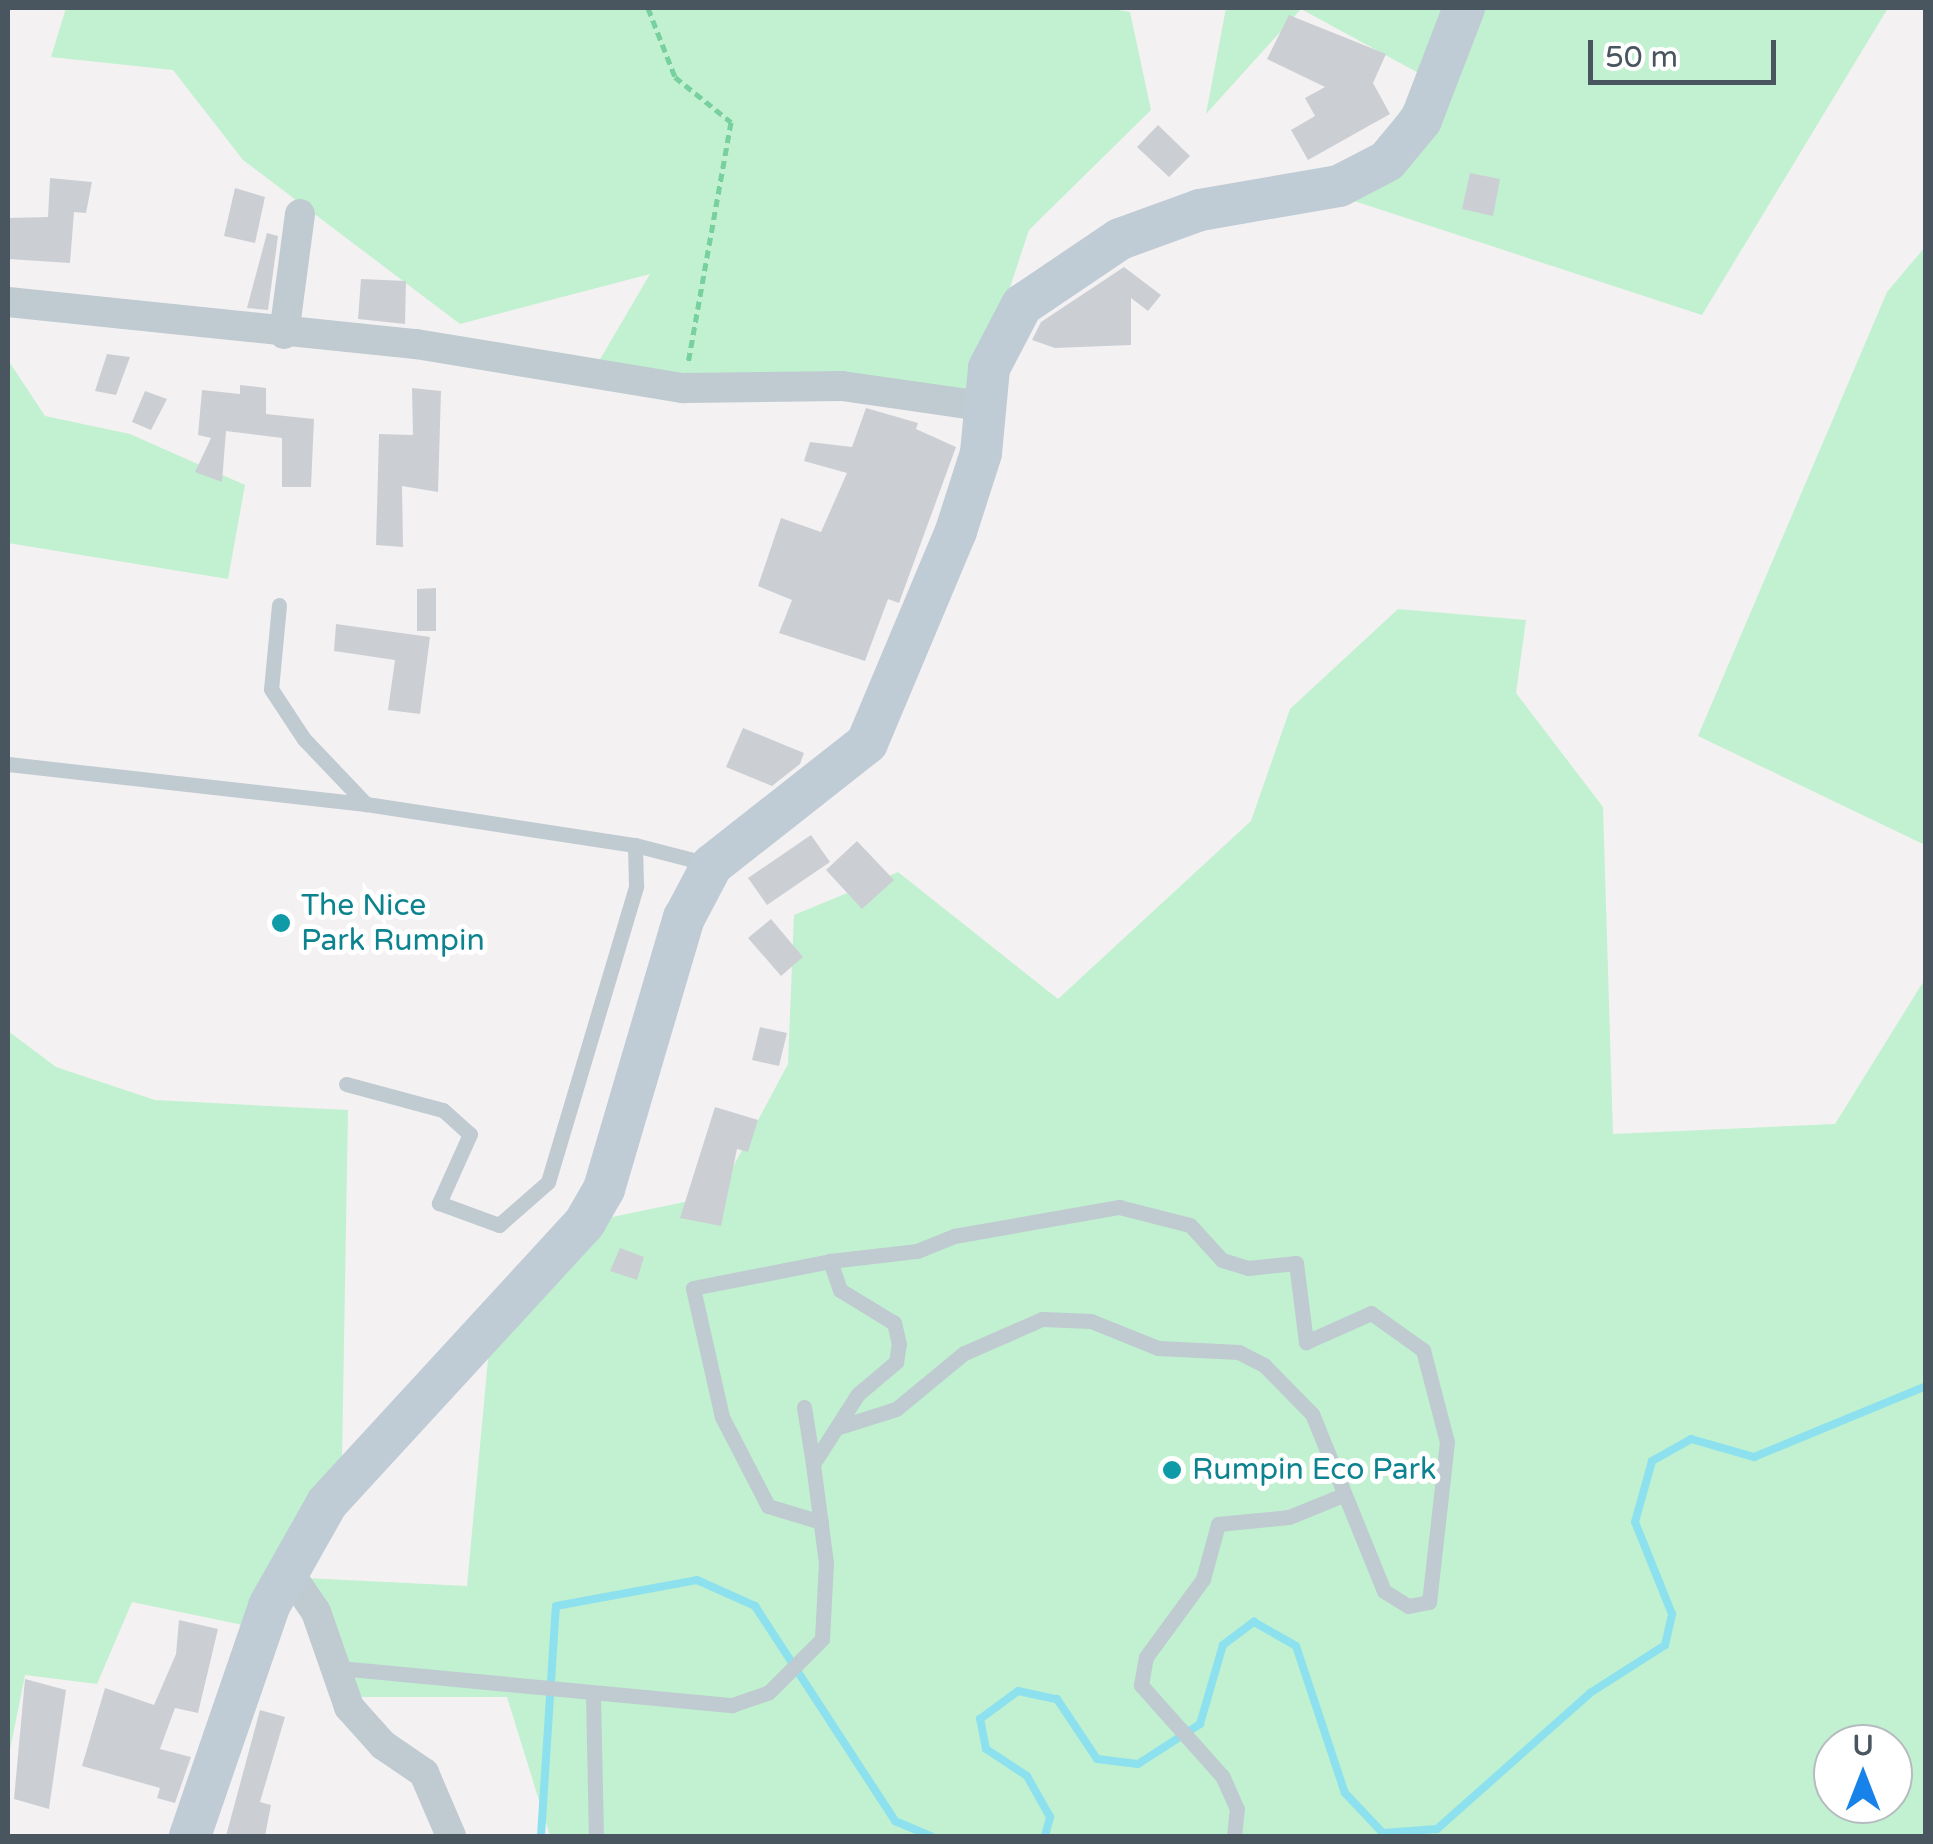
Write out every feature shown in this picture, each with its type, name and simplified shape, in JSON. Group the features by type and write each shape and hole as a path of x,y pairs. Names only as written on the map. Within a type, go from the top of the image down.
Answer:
{"main road":[{"path":"190,1836 286,1568 326,1503 585,1222 626,1130 684,918 712,865 866,744 956,531 980,454 981,406 989,368 1022,305 1120,239 1200,210 1338,186 1387,161 1422,120 1464,8"}],"street":[{"path":"284,334 300,214"},
{"path":"8,302 284,334 416,344 684,388 842,386 981,406"},
{"path":"286,1568 316,1612 350,1707 382,1745 424,1772 450,1836"}],"lane":[{"path":"278,605 271,689 304,739 366,804"},
{"path":"8,764 366,804 635,844 712,865"},
{"path":"346,1084 443,1110 470,1134 439,1202 500,1225 548,1182 636,886 635,844"},
{"path":"820,1522 768,1506 722,1417 693,1288 830,1261 917,1252 954,1236 1119,1207 1190,1225 1222,1260 1248,1268 1287,1258 1299,1271 1306,1342 1370,1313 1430,1363 1447,1442 1429,1602 1408,1606 1384,1591 1343,1496 1333,1450 1312,1414 1264,1364 1239,1352 1158,1348 1068,1318 1006,1330 964,1353 919,1396 839,1427"},
{"path":"813,1464 858,1394 896,1362 899,1344 894,1323 840,1290 830,1261"},
{"path":"338,1668 732,1706 769,1692 803,1664 822,1639 820,1522 804,1407"},
{"path":"1234,1836 1237,1809 1222,1776 1170,1724 1141,1685 1146,1658 1203,1579 1218,1524 1289,1517 1343,1496"},
{"path":"593,1695 596,1836"}],"path":[{"path":"648,8 675,77 731,122 684,388"}],"green space":[{"path":"66,8 1104,8 1130,12 1151,110 1029,230 969,411 595,368 650,274 460,324 243,160 173,70 51,57"},
{"path":"1226,8 1888,8 1702,315 1342,197 1424,76 1301,9 1206,114"},
{"path":"1925,247 1925,845 1698,736 1887,292"},
{"path":"8,360 45,416 130,434 245,485 228,579 8,543"},
{"path":"1398,609 1526,620 1516,693 1603,807 1613,1134 1835,1124 1925,979 1925,1836 550,1836 507,1697 346,1697 283,1578 257,1628 132,1602 97,1684 25,1675 8,1760 8,1031 56,1067 155,1100 348,1110 342,1459 284,1577 467,1586 492,1316 593,1221 718,1195 788,1064 794,915 898,872 1058,999 1251,821 1290,709"}],"building":[{"path":"1289,15 1386,54 1373,83 1390,114 1308,160 1291,130 1315,116 1305,98 1325,87 1267,59"},
{"path":"1158,125 1190,156 1169,177 1137,147"},
{"path":"1470,173 1500,179 1493,216 1462,209"},
{"path":"50,178 92,182 86,213 74,212 70,263 8,259 8,218 48,217"},
{"path":"235,188 265,197 255,243 224,236"},
{"path":"267,233 278,236 268,310 247,308"},
{"path":"1124,267 1161,295 1148,311 1131,298 1131,345 1055,348 1032,340 1041,322"},
{"path":"361,279 406,281 405,324 358,319"},
{"path":"107,354 130,357 116,395 95,391"},
{"path":"240,385 266,388 266,414 314,419 311,487 282,487 282,438 226,431 222,482 195,472 211,438 198,435 202,390 240,394"},
{"path":"412,388 441,391 438,492 402,486 403,547 376,545 379,434 413,435"},
{"path":"145,391 167,399 151,430 132,422"},
{"path":"866,408 918,423 916,429 956,447 899,603 888,599 865,661 779,633 792,600 758,586 781,518 821,532 847,473 804,461 810,442 852,447"},
{"path":"436,588 436,631 417,631 417,589"},
{"path":"336,624 430,637 420,714 388,710 395,660 334,651"},
{"path":"743,728 804,753 800,764 772,786 726,767"},
{"path":"811,835 830,862 767,905 748,878"},
{"path":"857,841 894,880 862,909 826,870"},
{"path":"771,919 803,957 781,976 748,938"},
{"path":"760,1027 787,1033 779,1066 752,1060"},
{"path":"715,1107 758,1120 748,1152 737,1149 721,1226 680,1218"},
{"path":"620,1248 644,1257 637,1280 610,1271"},
{"path":"179,1620 218,1629 198,1713 175,1708 160,1749 191,1757 175,1803 157,1798 160,1788 82,1766 105,1688 154,1705 176,1654"},
{"path":"25,1679 66,1690 49,1809 14,1799"},
{"path":"260,1710 285,1717 260,1802 271,1805 265,1836 226,1836"}],"waterway":[{"path":"1045,1836 1050,1817 1027,1776 986,1749 980,1719 1018,1691 1057,1699 1097,1759 1138,1764 1200,1724 1223,1645 1254,1622 1296,1646 1345,1793 1383,1833 1437,1829 1590,1693 1665,1645 1672,1614 1635,1522 1652,1461 1691,1439 1754,1457 1926,1386"},
{"path":"541,1836 556,1606 697,1580 755,1606 895,1821 931,1836"}],"place":[{"name":"The Nice Park Rumpin","path":"281,923"},
{"name":"Rumpin Eco Park","path":"1172,1470"}]}
